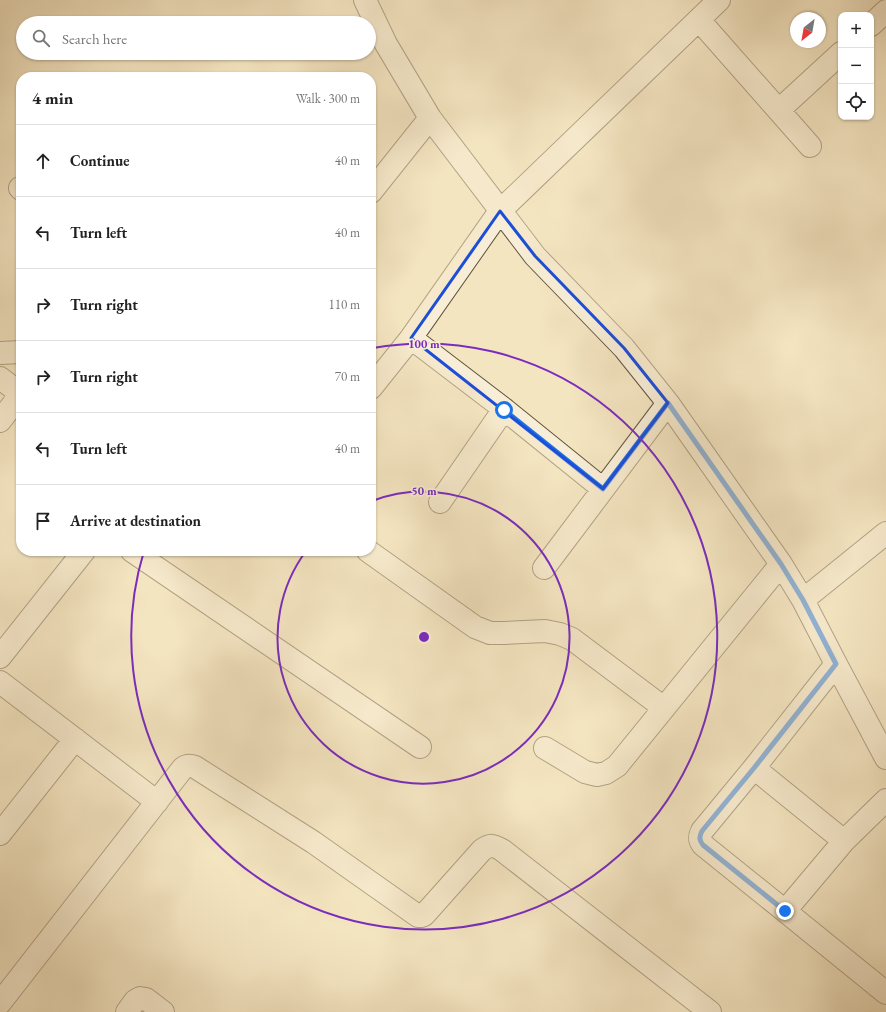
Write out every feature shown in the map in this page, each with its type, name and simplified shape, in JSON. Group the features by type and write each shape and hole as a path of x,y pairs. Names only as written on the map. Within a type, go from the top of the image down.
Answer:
{"street":[{"path":"365,0 373,16"},
{"path":"376,382 412,338 500,211 719,0"},
{"path":"874,22 886,11"},
{"path":"698,20 810,146"},
{"path":"376,23 386,44 430,118 535,256 624,348 668,403 781,564 803,600 886,758"},
{"path":"779,110 838,56"},
{"path":"376,186 430,118"},
{"path":"412,338 603,489"},
{"path":"0,353 16,352"},
{"path":"0,378 16,390"},
{"path":"0,421 16,400"},
{"path":"544,568 668,403"},
{"path":"440,502 504,410"},
{"path":"803,600 886,533"},
{"path":"2,649 80,556"},
{"path":"139,556 420,747"},
{"path":"375,556 475,627 490,633 545,631 560,634 572,639 664,708"},
{"path":"545,748 585,772 597,775 606,773 618,766 781,564"},
{"path":"836,664 699,836 703,845 886,993"},
{"path":"0,682 157,802"},
{"path":"0,834 75,739"},
{"path":"0,1003 183,768 191,766 195,767 313,842 418,916 424,915 482,850 488,846 494,846 502,850 710,1012"},
{"path":"754,768 844,841"},
{"path":"785,911 844,841 886,800"},
{"path":"127,1012 134,1002 140,998 146,1000 163,1012"}],"highlighted area":[{"path":"500,211 535,256 624,348 668,403 603,489 411,338"}],"route":[{"path":"504,410 603,489 668,403 781,564 803,600 836,664 699,836 703,845 785,911"}]}
